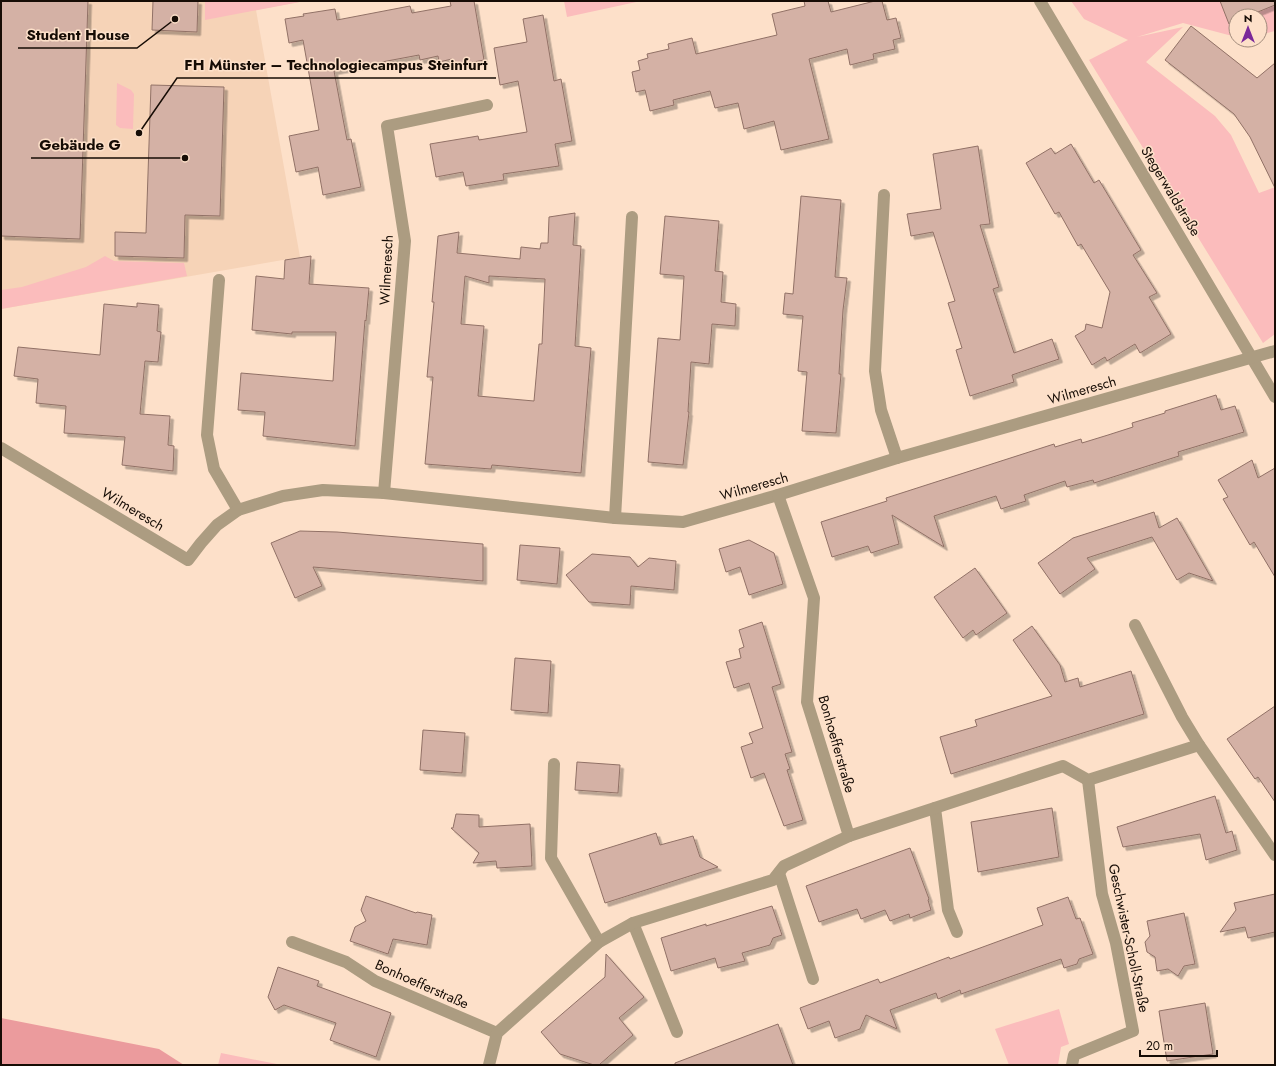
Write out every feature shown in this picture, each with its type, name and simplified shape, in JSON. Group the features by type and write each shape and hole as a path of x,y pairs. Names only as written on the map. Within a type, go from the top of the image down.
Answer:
{"street":[{"name":"Stegerwaldstraße","path":"1040,1 1275,397"},
{"name":"Wilmeresch","path":"384,493 404,241 387,126 487,105"},
{"path":"884,195 875,371 881,410 897,458"},
{"path":"615,518 632,217"},
{"path":"219,280 207,435 214,469 238,510"},
{"name":"Wilmeresch","path":"1,448 188,560 217,525 238,510 283,496 323,490 384,493 615,518 682,522 778,495 897,458 1252,357 1275,352"},
{"name":"Bonhoefferstraße","path":"778,495 814,598 807,702 849,836"},
{"path":"1135,625 1182,717 1199,745 1275,855"},
{"path":"489,1065 497,1033 598,942 633,923 773,880 784,866 849,836 1063,766 1088,780 1199,745"},
{"path":"554,764 551,858 598,942"},
{"name":"Geschwister-Scholl-Straße","path":"1072,1065 1074,1055 1133,1031 1116,943 1102,894 1088,780"},
{"path":"935,808 948,910 957,932"},
{"path":"779,873 813,979"},
{"path":"633,923 677,1032"},
{"name":"Bonhoefferstraße","path":"292,942 346,962 375,981 497,1033"}],"shaded area":[{"path":"1,1 305,1 256,10 300,257 1,309"},
{"path":"205,1 305,1 205,20"},
{"path":"564,1 641,1 567,17"},
{"path":"1071,1 1275,1 1275,31 1268,33 1268,8 1228,8 1228,35 1183,23 1137,37 1183,27 1146,62 1215,116 1231,135 1259,193 1275,187 1275,334 1263,343 1089,60 1128,40 1084,19"},
{"path":"117,83 131,90 134,94 133,129 120,128 116,125"},
{"path":"105,256 114,261 184,263 187,276 1,309 1,290 22,287 86,267"},
{"path":"1059,1009 1069,1044 1061,1047 1058,1065 1009,1065 995,1029"},
{"path":"1,1018 159,1049 184,1065 1,1065"},
{"path":"221,1053 282,1065 218,1065"}],"building":[{"path":"1,1 88,1 80,239 1,236"},
{"path":"153,1 198,1 197,32 152,30"},
{"path":"450,1 474,1 484,60 453,66 452,59 439,62 438,56 420,60 419,55 334,71 347,140 351,139 361,187 323,195 318,167 296,172 289,136 319,130 303,40 289,43 285,19 304,16 303,14 335,9 337,20 410,6 412,13 451,6"},
{"path":"804,1 828,1 831,12 875,1 882,1 887,20 896,18 901,38 893,40 895,49 873,54 874,59 850,65 847,49 809,59 829,139 781,150 774,121 744,129 738,103 715,108 710,91 673,100 674,105 650,111 645,90 636,92 632,72 640,70 638,61 648,58 647,54 669,49 668,44 692,38 696,54 777,35 772,14 805,6"},
{"path":"1220,1 1275,1 1275,5 1268,8 1228,8 1228,21"},
{"path":"543,15 554,81 561,79 572,141 555,144 559,166 503,174 504,180 466,186 463,172 436,177 430,144 478,136 479,140 527,132 518,81 500,85 494,48 527,42 523,19"},
{"path":"1191,26 1257,78 1275,63 1275,188 1250,137 1234,114 1165,60"},
{"path":"151,85 224,87 220,216 185,215 184,258 115,256 115,232 146,233"},
{"path":"1071,144 1094,183 1099,180 1141,250 1133,255 1157,293 1149,297 1171,334 1140,353 1135,344 1107,361 1105,357 1092,365 1075,336 1085,330 1086,324 1102,328 1110,292 1081,244 1078,246 1059,212 1055,214 1026,163 1051,148 1055,154"},
{"path":"978,146 990,224 980,225 999,287 993,289 1014,353 1052,339 1059,359 1012,375 1014,382 970,396 956,350 962,348 948,303 955,301 933,232 911,236 907,214 941,209 933,154"},
{"path":"801,196 841,200 835,277 847,278 843,310 839,374 841,374 836,433 802,431 807,372 798,371 803,316 783,314 785,293 793,294"},
{"path":"575,213 573,245 581,246 575,346 591,348 581,473 492,465 491,469 425,464 433,377 427,377 438,236 459,232 457,253 520,259 521,247 540,249 541,243 548,243 549,217","holes":["465,276 489,283 489,276 545,279 542,344 539,344 534,401 478,396 484,326 461,324"]},
{"path":"665,216 719,221 715,271 723,272 721,302 736,304 735,326 712,324 709,364 691,362 689,412 683,465 648,462 658,338 680,340 684,276 660,274"},
{"path":"311,256 309,284 369,288 355,446 263,436 265,412 238,410 241,373 333,381 336,332 292,332 292,334 252,330 256,276 284,279 285,260"},
{"path":"137,303 159,305 157,331 161,332 158,362 145,361 140,414 170,416 168,445 174,446 173,471 122,465 125,437 64,433 66,406 36,403 38,379 14,376 18,347 100,355 104,304 137,307"},
{"path":"1216,395 1221,410 1235,406 1244,432 1178,452 1179,456 1094,483 1093,480 1067,487 1065,481 1024,495 1026,501 1001,509 996,496 934,516 944,547 892,515 899,544 871,553 868,546 832,557 821,522 887,501 886,498 1054,444 1055,447 1081,439 1082,443 1133,427 1132,423"},
{"path":"1252,460 1258,478 1275,468 1275,577 1254,542 1250,545 1223,499 1228,497 1218,480"},
{"path":"1154,512 1159,528 1177,518 1213,581 1189,573 1177,580 1152,537 1087,558 1095,569 1060,594 1038,563 1073,538"},
{"path":"300,531 337,532 483,544 483,581 313,567 322,586 295,598 271,543"},
{"path":"749,540 774,553 783,584 749,595 740,567 726,572 719,549"},
{"path":"520,545 560,548 557,584 517,580"},
{"path":"592,554 630,557 638,567 649,558 676,561 674,590 631,586 630,605 589,602 566,575"},
{"path":"975,568 1007,613 976,635 973,630 963,638 934,597"},
{"path":"762,622 781,684 772,687 792,752 785,754 790,769 787,770 803,820 784,826 764,773 751,778 741,747 753,743 749,733 763,728 749,683 734,688 726,662 741,658 739,649 744,647 739,630"},
{"path":"1032,626 1060,665 1065,682 1078,678 1080,687 1131,671 1144,714 951,774 940,737 977,726 975,720 1052,696 1013,640"},
{"path":"515,658 551,661 548,713 511,710"},
{"path":"1275,706 1275,802 1258,777 1255,779 1227,739"},
{"path":"423,730 465,733 462,773 420,770"},
{"path":"577,762 620,765 618,793 575,790"},
{"path":"1215,796 1226,833 1232,831 1237,850 1206,860 1200,834 1123,847 1117,827"},
{"path":"1052,808 1059,857 978,872 971,822"},
{"path":"456,814 479,815 479,827 530,824 532,866 497,868 496,861 473,863 479,853 451,828 453,828"},
{"path":"656,833 660,845 693,836 700,857 718,867 605,903 589,854"},
{"path":"910,848 929,899 931,910 910,918 909,914 890,921 885,910 861,919 857,909 819,922 806,886"},
{"path":"1275,894 1275,932 1248,938 1245,927 1220,932 1236,910 1234,903"},
{"path":"366,896 416,913 432,915 427,945 393,939 388,954 350,941 355,927 366,921 361,910"},
{"path":"1068,897 1076,919 1080,918 1093,954 1079,959 1077,964 1064,968 1061,959 961,994 960,990 938,999 936,993 890,1010 897,1029 866,1015 860,1029 835,1038 829,1021 808,1029 800,1008 878,979 880,983 949,957 950,959 1043,925 1037,908"},
{"path":"772,906 782,935 773,938 770,945 742,953 745,961 718,968 715,958 671,971 661,938"},
{"path":"1184,913 1195,964 1184,966 1178,976 1168,969 1157,971 1155,957 1147,952 1145,942 1150,936 1147,921"},
{"path":"606,954 644,997 619,1018 633,1035 599,1065 594,1065 560,1054 541,1032 605,977"},
{"path":"278,967 319,981 317,986 391,1013 376,1057 330,1040 336,1023 284,1005 275,1010 268,997"},
{"path":"1205,1003 1213,1054 1167,1061 1159,1011"},
{"path":"778,1024 793,1065 675,1065 675,1063"}],"place":[{"name":"Student House","path":"175,19"},
{"name":"FH Münster – Technologiecampus Steinfurt","path":"139,133"},
{"name":"Gebäude G","path":"185,158"}]}
